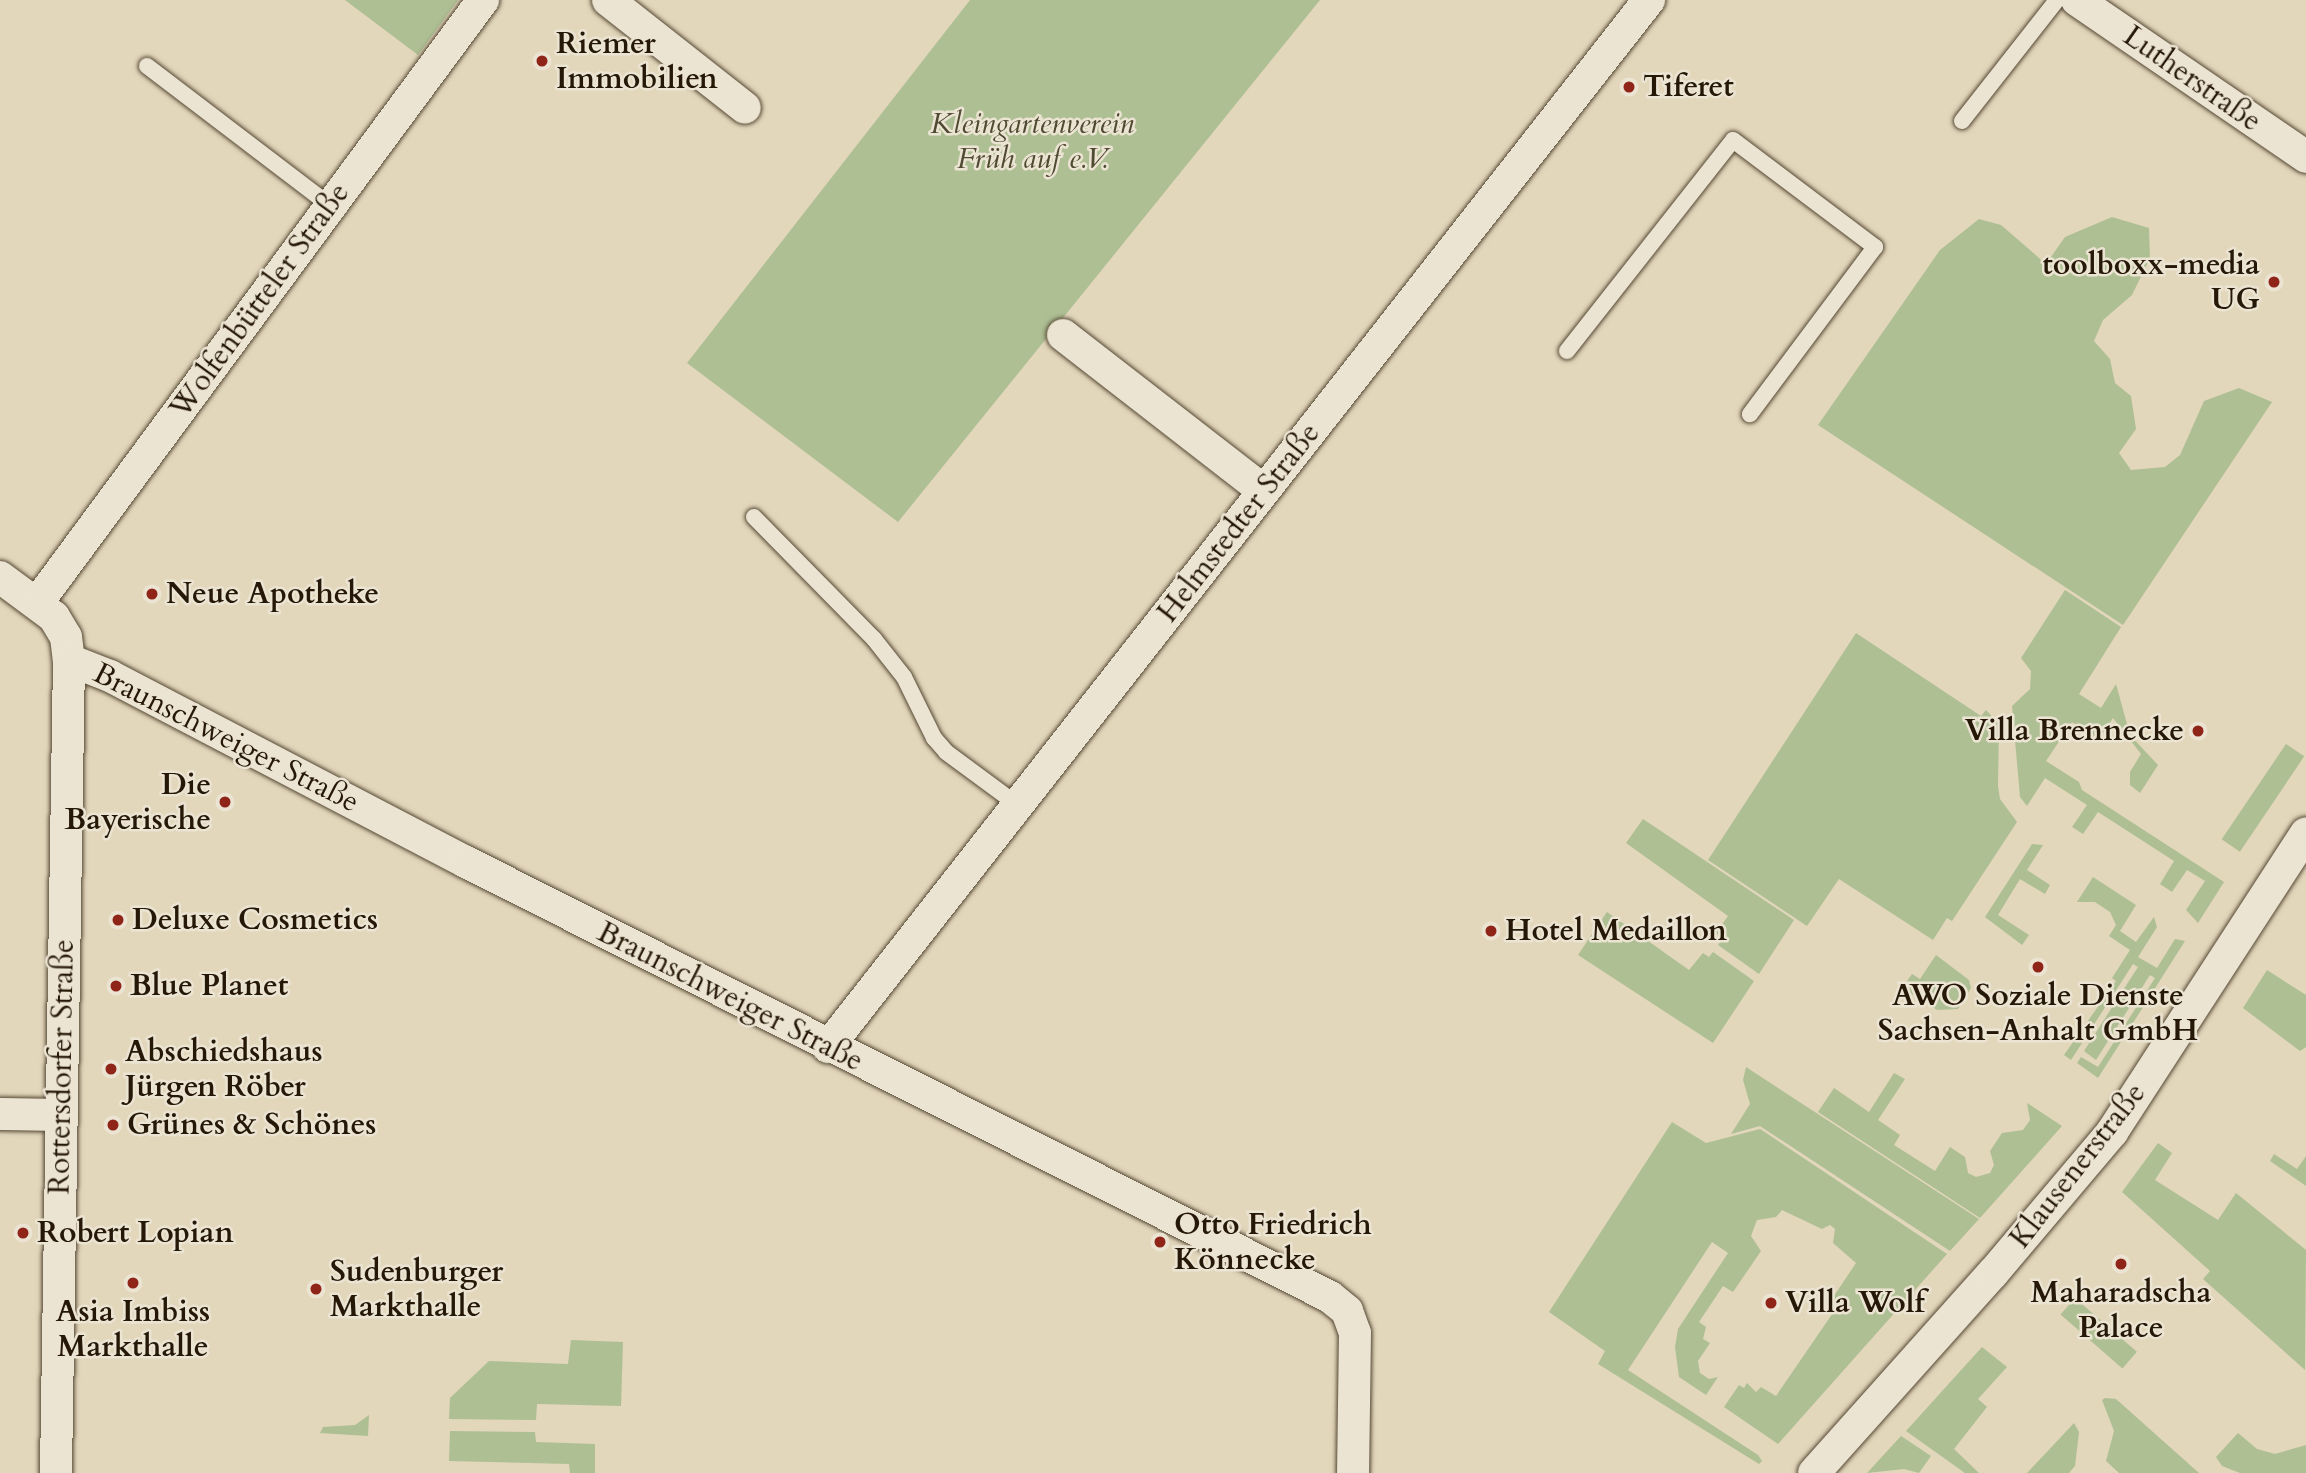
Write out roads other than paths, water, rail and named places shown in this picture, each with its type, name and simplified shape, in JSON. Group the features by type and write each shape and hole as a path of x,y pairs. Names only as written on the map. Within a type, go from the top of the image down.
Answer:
{"street":[{"name":"Wolfenbütteler Straße","path":"38,602 483,0"},
{"path":"608,0 745,108"},
{"name":"Helmstedter Straße","path":"828,1047 1649,0"},
{"name":"Lutherstraße","path":"2077,0 2306,157"},
{"path":"1063,335 1264,491"},
{"name":"Braunschweiger Straße","path":"0,577 38,602 61,627 69,660 110,676 828,1047 1336,1301 1350,1318 1355,1333 1353,1473"},
{"name":"Rottersdorfer Straße","path":"56,1473 59,1115 69,660"},
{"name":"Klausenerstraße","path":"1814,1473 2112,1132 2306,833"},
{"path":"0,1114 59,1115"}],"lane":[{"path":"1962,121 2057,0"},
{"path":"147,66 331,206"},
{"path":"1567,351 1733,140 1875,247 1750,414"},
{"path":"754,517 874,639 904,677 934,738 946,752 1018,805"}],"place":[{"name":"Riemer Immobilien","path":"542,61"},
{"name":"Tiferet","path":"1629,87"},
{"name":"toolboxx-media UG","path":"2274,282"},
{"name":"Neue Apotheke","path":"152,594"},
{"name":"Villa Brennecke","path":"2198,731"},
{"name":"Die Bayerische","path":"225,802"},
{"name":"Deluxe Cosmetics","path":"118,920"},
{"name":"Hotel Medaillon","path":"1491,931"},
{"name":"AWO Soziale Dienste Sachsen-Anhalt GmbH","path":"2038,967"},
{"name":"Blue Planet","path":"116,986"},
{"name":"Abschiedshaus Jürgen Röber","path":"111,1069"},
{"name":"Grünes & Schönes","path":"113,1125"},
{"name":"Robert Lopian","path":"23,1233"},
{"name":"Otto Friedrich Könnecke","path":"1160,1242"},
{"name":"Maharadscha Palace","path":"2121,1264"},
{"name":"Asia Imbiss Markthalle","path":"133,1283"},
{"name":"Sudenburger Markthalle","path":"316,1289"},
{"name":"Villa Wolf","path":"1771,1303"}],"park label":[{"name":"Kleingartenverein Früh auf e.V.","path":"1032,141"}]}
